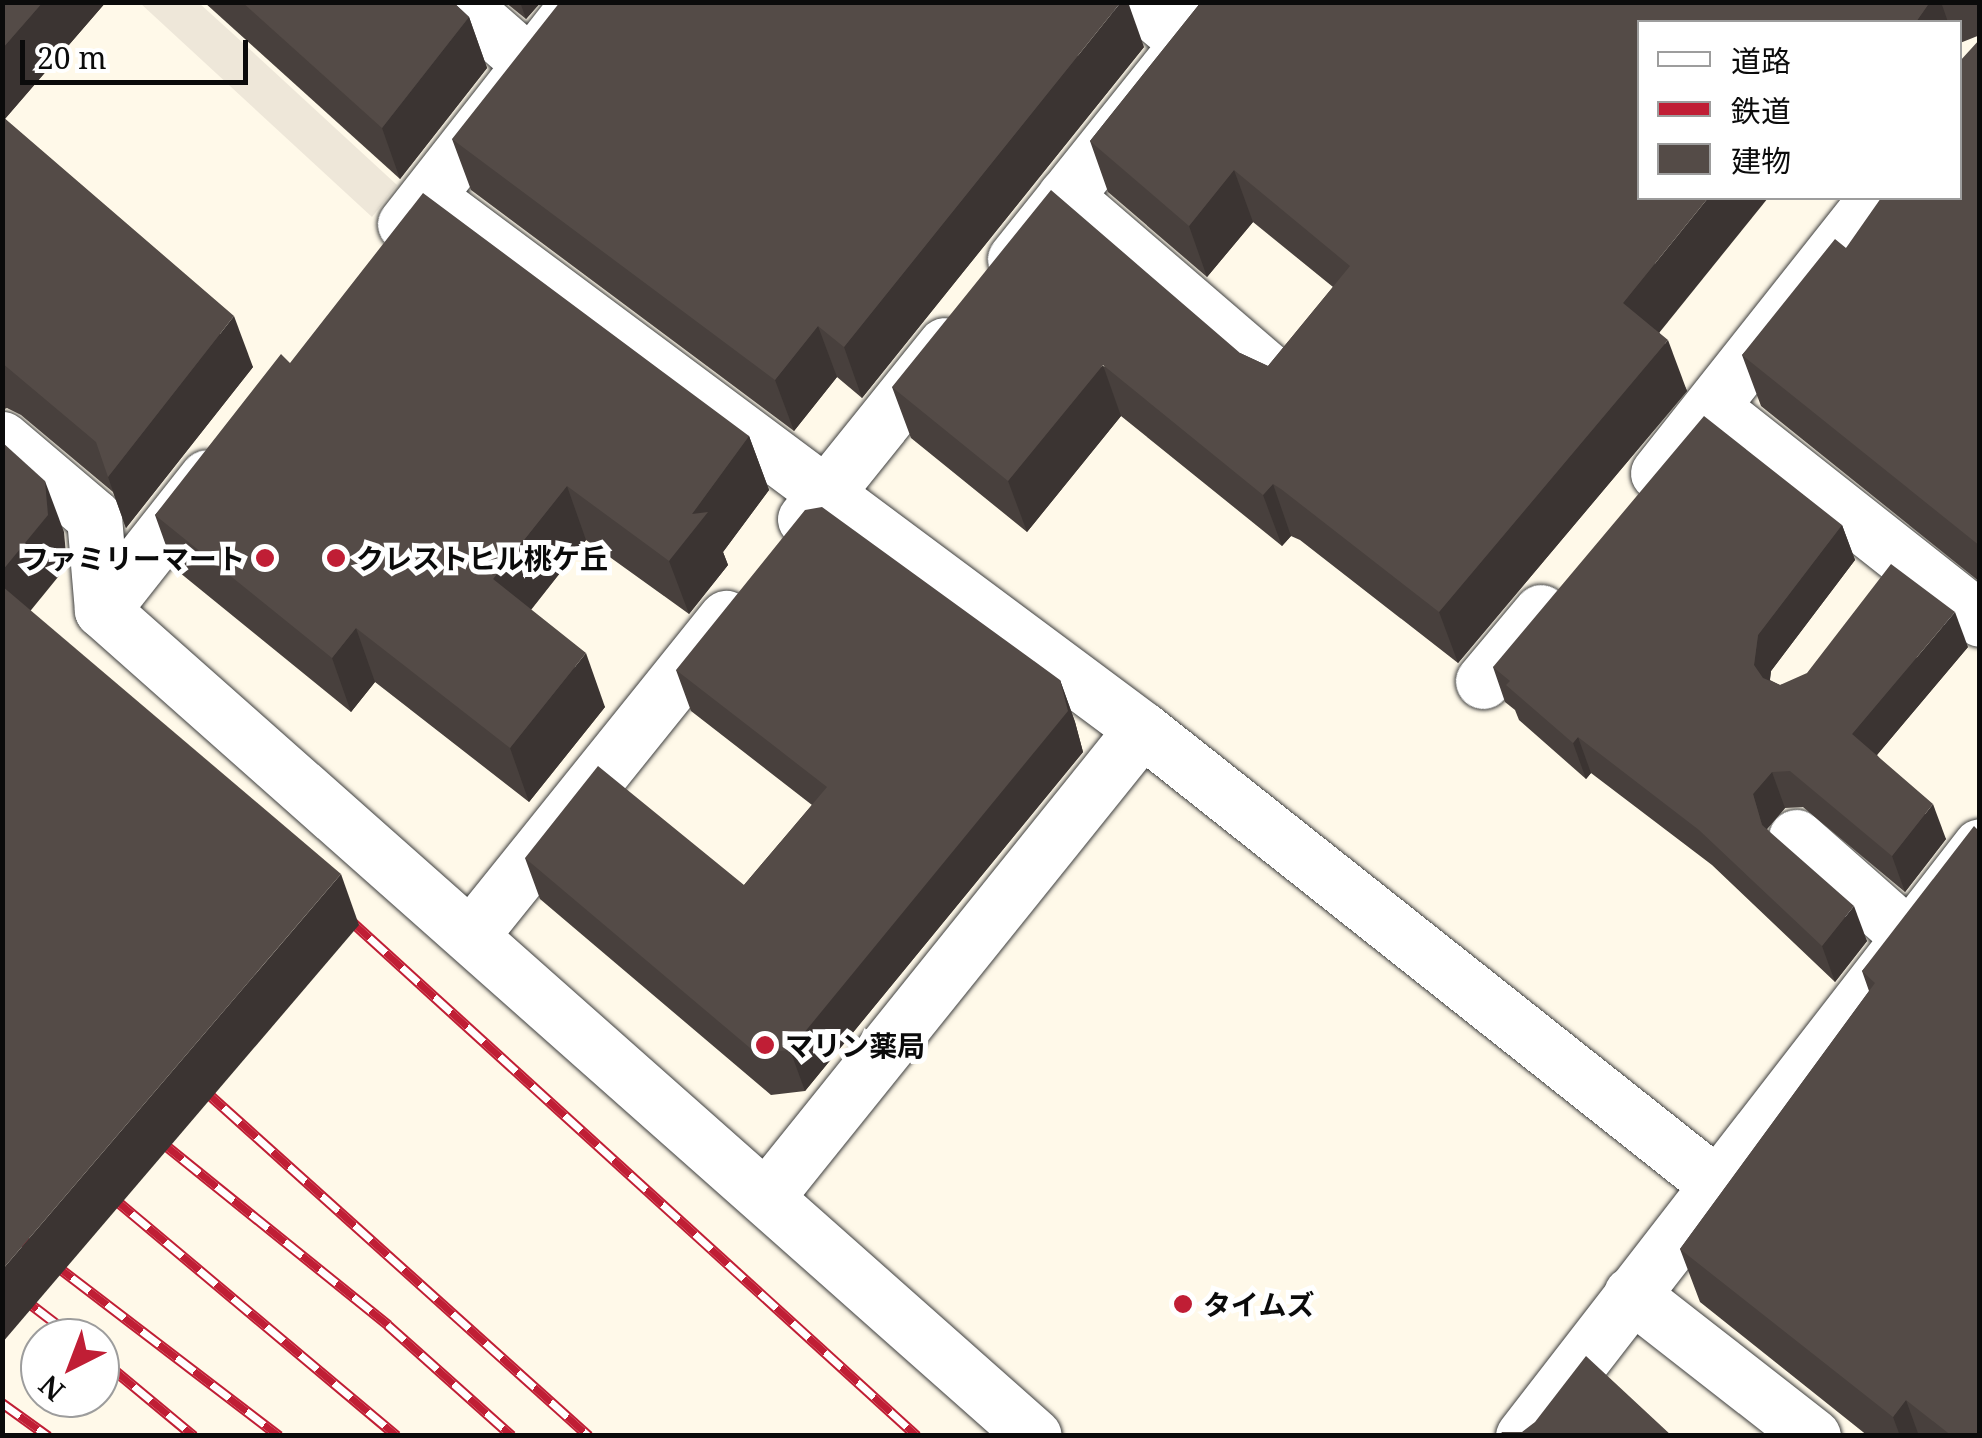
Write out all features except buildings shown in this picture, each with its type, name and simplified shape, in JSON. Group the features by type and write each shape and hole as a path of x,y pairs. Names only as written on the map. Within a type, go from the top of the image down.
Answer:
{"street":[{"path":"459,2 531,66"},
{"path":"372,266 579,2"},
{"path":"471,935 1205,23 1139,2"},
{"path":"1066,196 1279,380"},
{"path":"428,197 1142,729 1716,1184"},
{"path":"1624,514 1874,200"},
{"path":"1712,408 1980,619"},
{"path":"102,610 242,432"},
{"path":"2,440 94,517 102,610 1034,1436"},
{"path":"1864,601 1898,556"},
{"path":"1483,681 1572,575"},
{"path":"766,1197 1142,729"},
{"path":"1796,838 1908,936"},
{"path":"1522,1436 1980,846"},
{"path":"1631,1294 1814,1436"}],"shaded area":[{"path":"140,3 199,3 397,185 372,217"}],"railway":[{"path":"337,908 917,1436"},
{"path":"191,1078 589,1436"},
{"path":"148,1131 388,1325 512,1436"},
{"path":"98,1185 397,1436"},
{"path":"2,1224 279,1436"},
{"path":"2,1282 49,1318"},
{"path":"120,1375 194,1436"},
{"path":"2,1403 48,1436"}],"place":[{"name":"ファミリーマート","path":"265,558"},
{"name":"クレストヒル桃ケ丘","path":"336,558"},
{"name":"マリン薬局","path":"765,1045"},
{"name":"タイムズ","path":"1183,1304"}]}
